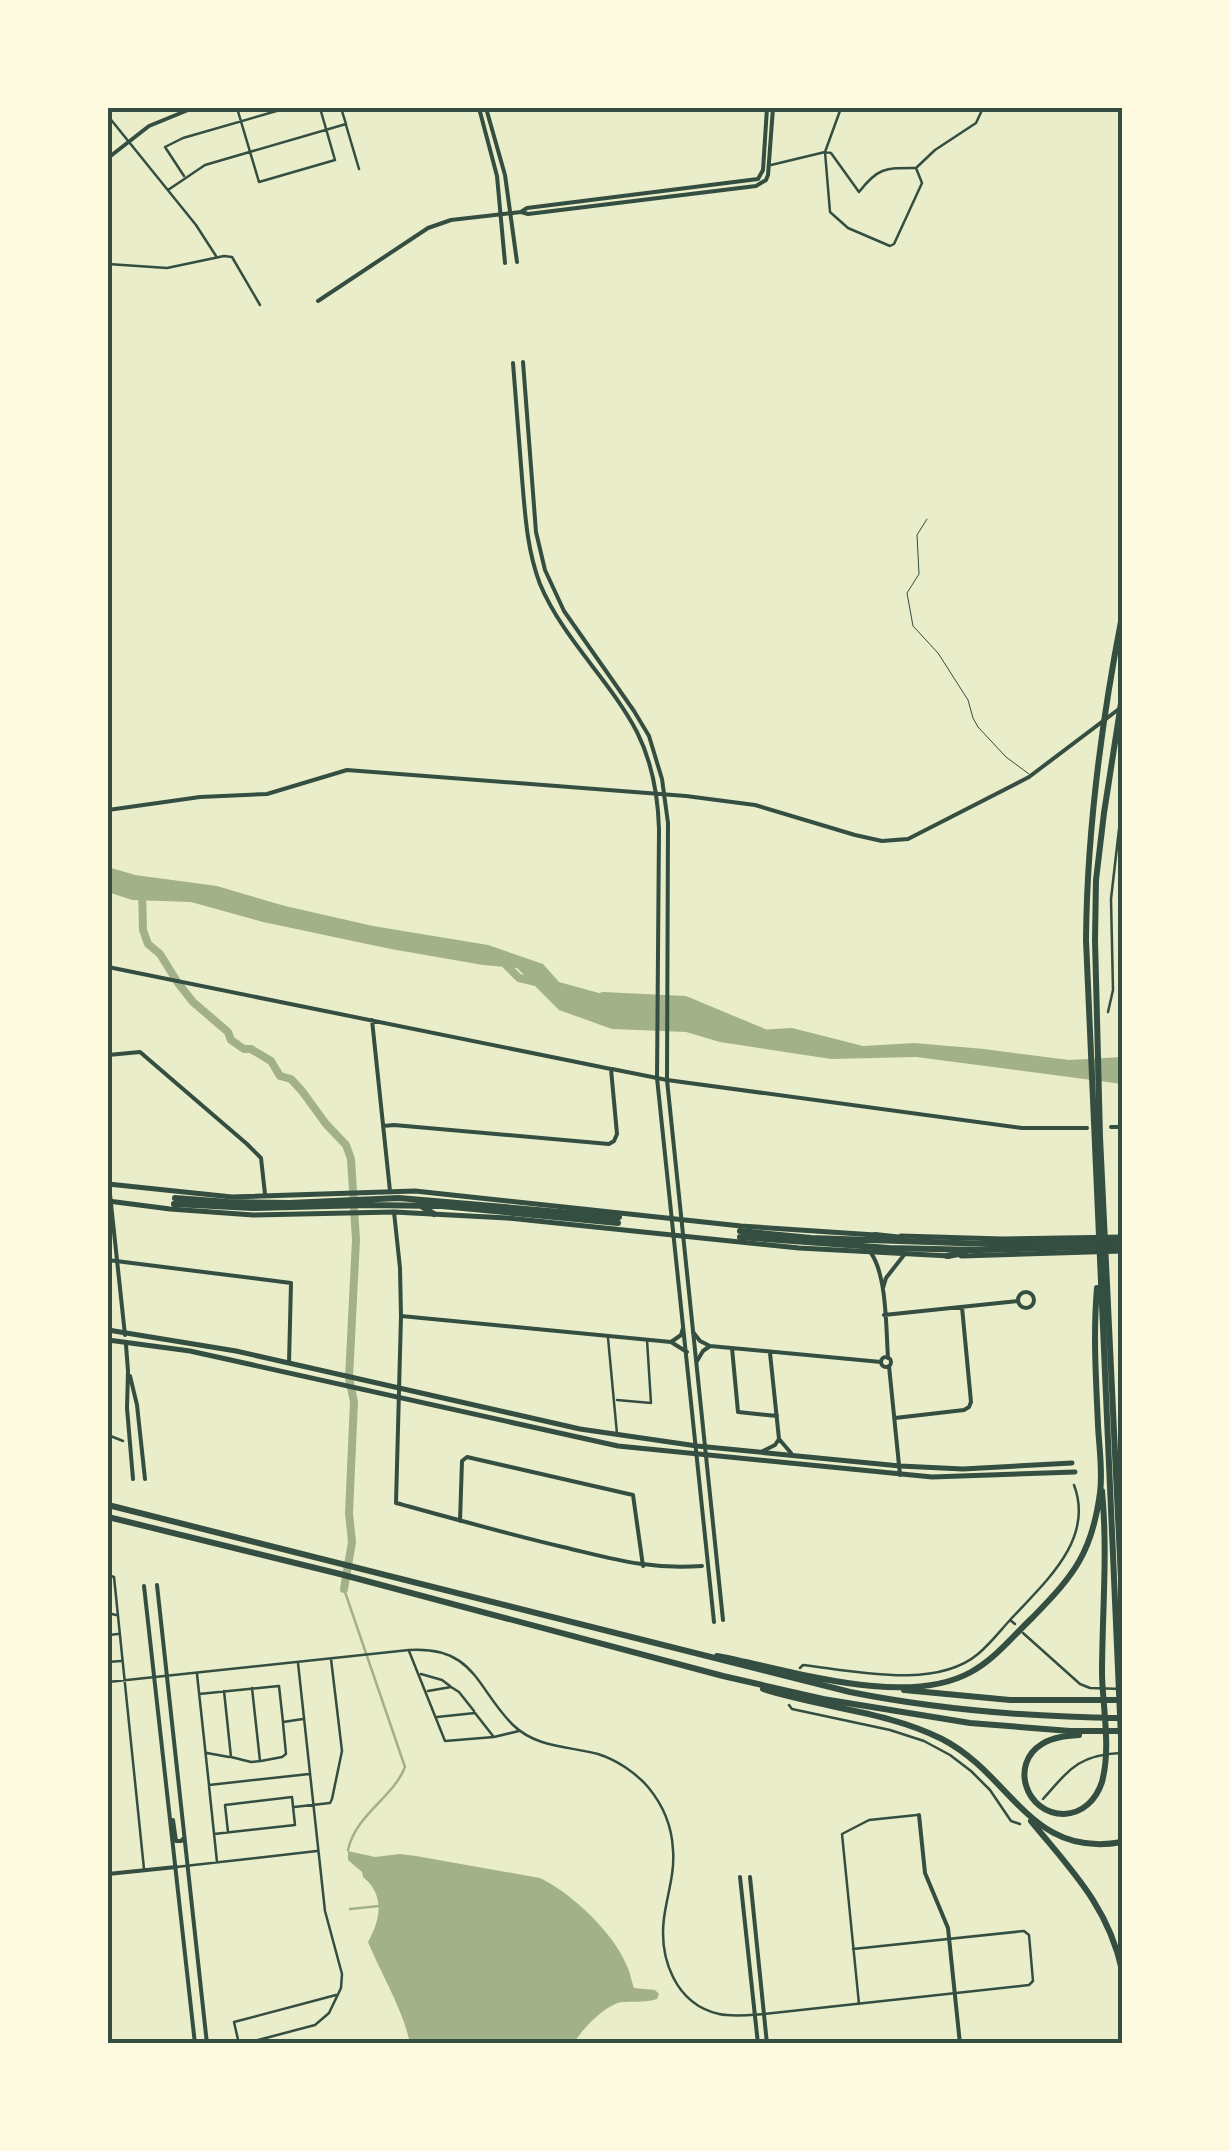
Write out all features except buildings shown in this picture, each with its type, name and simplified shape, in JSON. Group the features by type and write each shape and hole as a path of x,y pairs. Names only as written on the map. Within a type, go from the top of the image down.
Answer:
{"highway":[{"path":"1122,616 1098,756 1086,880 1122,1757"},
{"path":"1091,1000 1096,880 1122,697"},
{"path":"369,1201 377,1195 412,1195 415,1191"},
{"path":"172,1201 254,1208 443,1201 620,1220"},
{"path":"369,1201 620,1220"},
{"path":"420,1206 434,1214"},
{"path":"739,1234 989,1244 1122,1244"},
{"path":"739,1234 889,1248 978,1250 1122,1244"},
{"path":"875,1235 989,1244"},
{"path":"947,1256 978,1250"},
{"path":"1103,1262 1122,1475"},
{"path":"1103,1262 1094,1322 1104,1534 1102,1680 1106,1748 1104,1768 1095,1796 1086,1807 1074,1812 1045,1810 1028,1794 1024,1783 1026,1763 1046,1741 1119,1731"},
{"path":"1116,1423 1122,1600"},
{"path":"863,1684 906,1686 948,1681 973,1671 995,1654 1063,1586 1081,1560 1092,1534 1100,1465"},
{"path":"108,1505 828,1688 1022,1716 1122,1718"},
{"path":"108,1517 823,1699 920,1716 1070,1731 1119,1731"},
{"path":"659,1646 863,1684 1010,1700 1122,1700"},
{"path":"724,1676 776,1694 926,1732 976,1761 1032,1819 1067,1840 1096,1845 1122,1842"},
{"path":"1018,1804 1090,1892 1109,1927 1122,1970"}],"main road":[{"path":"108,1184 172,1201"},
{"path":"109,1202 265,1197 350,1202 369,1201 390,1191 415,1191 620,1220 684,1236 875,1235 1122,1244"},
{"path":"369,1201 394,1212 620,1220 673,1218 739,1234 904,1255 1008,1256 1122,1244"},
{"path":"108,1330 220,1348 700,1452"},
{"path":"108,1340 190,1351 602,1442 900,1476 965,1478 1075,1472"},
{"path":"700,1452 705,1447 900,1466 1072,1464"}],"street":[{"path":"108,158 149,126 193,108"},
{"path":"238,108 259,182 336,160 320,108"},
{"path":"184,177 165,147 183,138 288,108"},
{"path":"342,108 359,169"},
{"path":"479,108 499,186 505,263"},
{"path":"486,108 505,175 517,262"},
{"path":"318,301 442,222 756,186 766,180 770,166 770,108"},
{"path":"521,212 527,208 758,179 762,176 770,108"},
{"path":"841,108 825,152 830,212 848,228 890,246 894,244 922,183 916,168"},
{"path":"770,166 825,152 831,154 858,192 882,169 916,168 976,123 983,108"},
{"path":"108,116 204,234 216,258"},
{"path":"168,190 204,166 346,124"},
{"path":"108,264 167,268 232,258 260,306"},
{"path":"522,362 536,532 545,570 564,611 644,727 666,794 667,1080 705,1447"},
{"path":"513,363 530,554 555,614 636,732 656,793 657,1078 687,1352 723,1620"},
{"path":"108,810 200,797 267,794 347,770 656,793 756,805 882,841 908,838 1033,774 1122,706"},
{"path":"1114,713 1122,723"},
{"path":"1108,1012 1113,990 1111,899 1122,803"},
{"path":"108,966 667,1080 1022,1128 1087,1128"},
{"path":"372,1020 390,1191"},
{"path":"108,1055 140,1052 247,1144 261,1158 265,1197"},
{"path":"383,1126 608,1144 617,1134 611,1069"},
{"path":"1110,1127 1122,1127"},
{"path":"108,1173 128,1371 133,1480"},
{"path":"394,1212 401,1316 396,1504 643,1566 702,1566"},
{"path":"871,1253 876,1260 891,1362 900,1476"},
{"path":"882,1293 886,1278 904,1255"},
{"path":"108,1260 292,1283 289,1363"},
{"path":"884,1315 1018,1301"},
{"path":"895,1418 969,1407 972,1402 962,1307"},
{"path":"401,1316 671,1342 687,1352"},
{"path":"671,1342 681,1335 684,1324"},
{"path":"693,1332 710,1346 890,1366"},
{"path":"608,1336 617,1436"},
{"path":"616,1400 651,1402 647,1340"},
{"path":"696,1362 710,1346"},
{"path":"732,1348 738,1412 776,1416"},
{"path":"770,1352 779,1439 792,1455"},
{"path":"881,1362 888,1358"},
{"path":"128,1371 137,1405 146,1479"},
{"path":"108,1435 123,1441"},
{"path":"762,1452 779,1439"},
{"path":"700,1452 714,1622"},
{"path":"460,1521 462,1461 467,1457 633,1496 643,1566"},
{"path":"800,1668 803,1664 902,1676 942,1671 978,1654 1060,1565 1068,1551 1078,1522 1074,1485"},
{"path":"108,1575 114,1577 144,1870"},
{"path":"157,1585 207,2044"},
{"path":"144,1586 195,2044"},
{"path":"108,1613 118,1615"},
{"path":"1010,1620 1015,1624"},
{"path":"1023,1633 1080,1684 1122,1689"},
{"path":"108,1635 120,1634"},
{"path":"409,1650 445,1741 520,1731"},
{"path":"108,1682 381,1652 435,1651 462,1663 479,1678 520,1731 547,1745 603,1756 648,1787 663,1810 674,1858 663,1928 667,1962 674,1981 690,2000 728,2015 764,2014 1032,1984 1028,1935 1024,1931 854,1949"},
{"path":"293,1807 330,1803 332,1799 342,1750 331,1658"},
{"path":"108,1662 122,1661"},
{"path":"298,1662 325,1912 342,1974 339,1994 328,2013 314,2024 241,2044 234,2022 339,1994"},
{"path":"197,1672 216,1862"},
{"path":"418,1674 442,1680 460,1692 494,1737"},
{"path":"199,1694 279,1686 286,1754 251,1762 206,1753"},
{"path":"426,1692 451,1687"},
{"path":"252,1688 260,1761"},
{"path":"224,1692 231,1757"},
{"path":"790,1706 924,1741 961,1762 990,1790 1011,1821 1020,1824"},
{"path":"436,1717 475,1712"},
{"path":"283,1722 304,1719"},
{"path":"1044,1799 1076,1764 1106,1754 1122,1757"},
{"path":"209,1784 310,1774"},
{"path":"214,1834 295,1825 292,1798 226,1804 228,1832"},
{"path":"168,1801 176,1841 185,1837"},
{"path":"859,2004 842,1834 869,1820 919,1815 925,1874 945,1918 949,1939 960,2044"},
{"path":"108,1874 318,1850"},
{"path":"740,1877 758,2044"},
{"path":"750,1877 767,2044"},
{"path":"178,1891 182,1886 190,1890"}],"lane":[{"path":"927,519 917,536 919,574 906,594 914,626 938,652 968,700 978,727 1006,757 1033,774"}],"shaded area":[{"path":"108,867 135,875 217,886 373,926 488,945 543,964 559,982 628,1001 682,1001 756,1030 792,1028 863,1046 914,1043 1069,1060 1122,1057 1122,1084 916,1057 831,1059 720,1042 686,1032 612,1029 559,1010 517,968 391,949 191,902 132,900 108,892"},
{"path":"348,1851 375,1857 416,1856 540,1878 589,1914 620,1952 634,1988 655,1990 659,1994 657,1999 617,2003 589,2024 574,2043 410,2043 368,1942 376,1925 378,1899 362,1872 348,1860"}],"waterway":[{"path":"142,891 143,930 148,944 160,954 178,983 193,1002 228,1032 231,1040 271,1061 280,1076 291,1079 346,1145 351,1159 356,1240 349,1378 354,1402 349,1513 352,1542 344,1589"},
{"path":"502,961 519,978 540,983"},
{"path":"603,996 685,1000 762,1032"},
{"path":"344,1589 405,1767 359,1826 348,1850"},
{"path":"350,1909 379,1906"}]}
